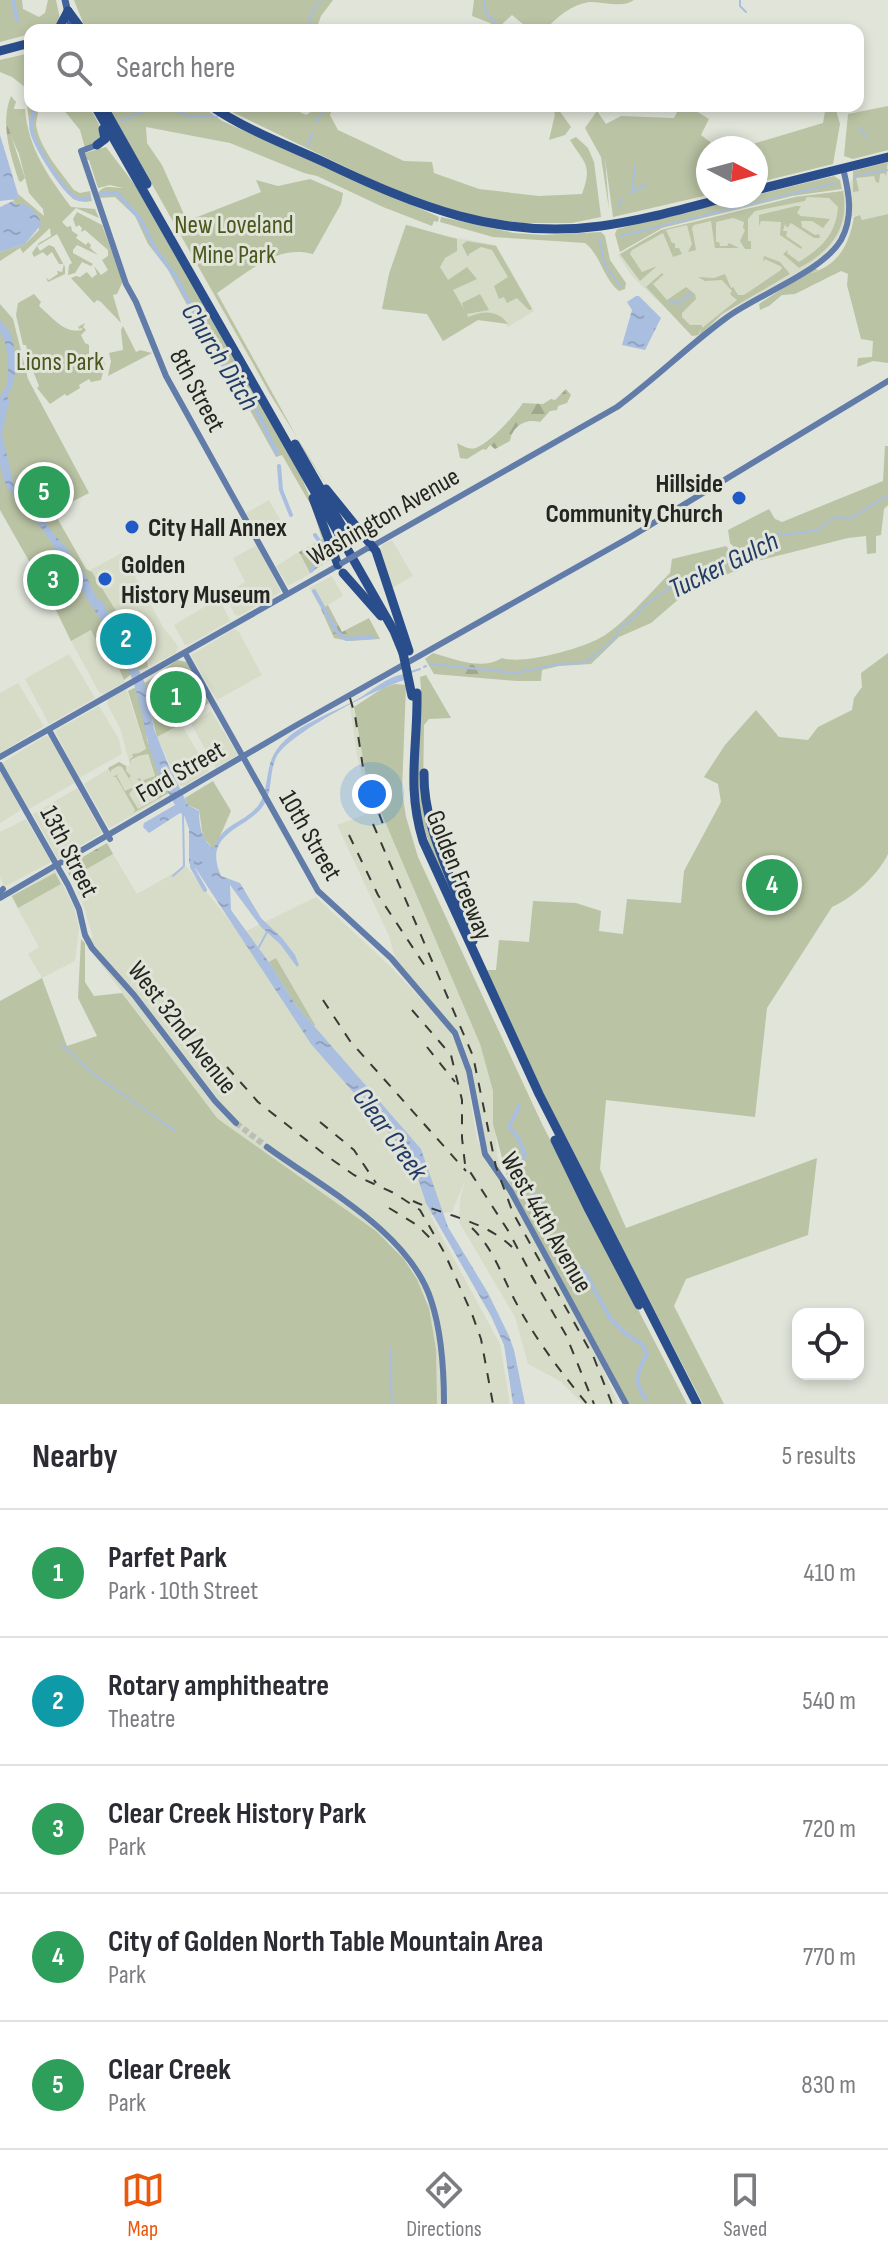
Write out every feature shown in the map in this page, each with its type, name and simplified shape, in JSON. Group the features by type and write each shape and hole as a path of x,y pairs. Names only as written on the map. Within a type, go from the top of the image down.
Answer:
{"highway":[{"path":"61,24 68,11 78,24"},
{"path":"0,51 24,45"},
{"path":"96,112 105,134 104,140 97,145"},
{"name":"Golden Freeway","path":"98,112 309,473 406,652"},
{"name":"Golden Freeway","path":"106,112 406,652 414,694 412,769 416,821 423,841 481,972 581,1178 697,1404"},
{"path":"222,112 399,197 438,212 484,223 520,228 603,226 696,205"},
{"path":"97,145 109,145 125,159"},
{"path":"768,187 888,157"},
{"path":"309,473 369,548 406,652"},
{"path":"309,473 341,567 394,631"},
{"name":"Golden Freeway","path":"414,694 407,787 417,842 589,1210 690,1404"},
{"path":"424,773 424,795 431,824 469,926 481,972"}],"main road":[{"path":"65,0 71,24"}],"street":[{"name":"8th Street","path":"97,145 81,151 103,221 156,357 287,594"},
{"name":"Washington Avenue","path":"0,757 287,594 341,567 617,407 731,315 821,261 835,248 849,216 850,201 843,168"},
{"name":"Ford Street","path":"1,892 109,837 380,678 432,651 709,491 888,381"},
{"name":"10th Street","path":"185,653 321,895 391,958 451,1026 463,1050"},
{"path":"49,730 109,837"},
{"name":"13th Street","path":"0,765 57,864 79,909 85,935 99,956"},
{"name":"West 32nd Avenue","path":"99,956 236,1123"},
{"name":"West 44th Avenue","path":"463,1050 485,1154 510,1190 626,1404"},
{"path":"267,1147 385,1232 412,1263 427,1289 437,1321 444,1404"}],"shaded area":[{"path":"888,170 888,214 862,220 860,215 847,217 837,239 823,255 725,313 696,338 632,276 618,255 661,230 750,208 768,208 768,204 795,197 842,191 853,179"},
{"path":"406,224 441,235 496,245 534,311 508,327 505,323 478,320 443,341 427,314 382,309 389,274"},
{"path":"269,500 282,523 259,536 246,513"},
{"path":"392,540 413,576 392,588 380,552 382,545"},
{"path":"257,545 281,592 239,616 235,615 224,594 245,582 233,558"},
{"path":"299,552 310,574 288,586 276,566"},
{"path":"122,553 163,627 178,646 176,653 150,666 142,646 135,641 119,611 116,612 90,570"},
{"path":"332,576 343,596 321,609 309,588"},
{"path":"219,598 230,621 185,645 174,625"},
{"path":"92,629 109,648 125,682 103,694 71,641"},
{"path":"234,629 239,632 262,675 217,700 191,655"},
{"path":"69,654 95,698 49,724 25,679"},
{"path":"18,683 44,726 0,753 0,693"},
{"path":"126,689 162,799 109,828 84,784 119,762 130,765 120,728 107,704 108,699"},
{"path":"351,697 366,777 480,1044 493,1091 497,1154 504,1184 592,1343 618,1404 583,1404 560,1381 528,1364 515,1317 459,1222 465,1181 452,1212 430,1215 500,1344 510,1404 436,1404 436,1349 427,1300 412,1268 390,1243 218,1119 85,943 93,937 71,878 113,854 137,894 186,866 240,934 316,897 391,967 447,1027 465,1068 477,1140 495,1171 485,1145 473,1073 460,1035 395,958 389,936 337,825 372,812 357,756"},
{"path":"99,706 119,739 122,754 79,778 55,731"},
{"path":"211,711 238,755 216,768 191,724"},
{"path":"181,724 209,771 185,786 180,786 157,737"},
{"path":"45,736 51,737 76,782 29,809 2,763"},
{"path":"0,769 21,810 0,823"},
{"path":"77,788 102,833 58,859 33,814"},
{"path":"26,819 51,862 4,887 0,877 0,832"},
{"path":"55,870 74,907 79,928 75,961 42,978 28,954 39,947 11,896"}],"green space":[{"path":"0,0 22,0 23,9 39,17 45,13 48,0 56,0 60,19 58,24 24,24 24,36 0,42"},
{"path":"74,0 333,0 318,24 84,24"},
{"path":"474,0 634,0 624,4 582,4 565,12 551,24 523,24 512,15 502,24 491,24 472,16"},
{"path":"24,54 24,86 0,72 0,60"},
{"path":"11,96 16,102 8,126 25,178 21,182 8,138 6,117"},
{"path":"888,106 888,150 853,159 844,156 848,114"},
{"path":"12,109 24,109 35,149 47,173 71,207 95,209 99,218 76,208 62,222 67,227 71,226 78,235 76,238 86,245 88,242 98,255 77,245 73,250 73,253 93,264 91,266 82,262 75,273 68,275 72,263 57,234 37,246 40,251 49,245 54,247 63,264 59,264 52,252 47,256 43,252 34,257 32,253 39,243 51,236 50,228 23,253 20,248 0,261 0,252 25,244 39,230 39,217 30,208 16,206 13,199 17,199 18,194 44,216 43,209 29,193 8,126"},
{"path":"28,112 38,112 38,134 51,159 74,190 80,193 90,191 92,201 73,199 43,159 30,131"},
{"path":"65,112 92,112 104,138 85,148 80,130"},
{"name":"New Loveland Mine Park","path":"111,112 209,112 222,121 439,217 432,226 317,176 230,143 146,127 147,143 162,165 187,221 261,192 256,180 278,186 310,179 343,193 341,204 313,254 299,252 274,257 217,293 297,437"},
{"path":"138,112 153,112 129,119"},
{"path":"171,112 192,115 201,112 206,116 206,120 195,121"},
{"path":"232,112 300,112 306,115 311,112 331,112 338,130 404,161 432,162 434,173 479,189 539,196 582,194 587,170 570,140 576,137 588,148 594,162 601,217 572,223 522,223 463,214 395,191"},
{"path":"560,112 571,127 565,135 549,140 555,114"},
{"path":"596,112 606,124 621,116 674,118 677,112 698,112 709,119 702,136 696,136 696,198 613,217 605,158 609,209 601,157 585,128"},
{"path":"825,112 837,112 840,124 833,164 768,180 768,139 823,123"},
{"path":"106,147 138,189 299,471 326,537 322,539 312,507 282,455 276,457 222,360 213,353 167,268 148,244 135,216 115,197 99,198 98,193 104,188 123,188 110,185 98,188 89,160 85,159 85,153"},
{"path":"888,162 886,176 880,174 879,183 874,176 856,178 859,191 853,192 853,171"},
{"path":"834,176 840,180 842,189 768,202 768,192"},
{"path":"843,191 844,204 835,237 820,254 799,268 783,254 788,250 787,253 799,262 826,240 837,217 838,207 829,198 807,197 805,201 755,211 748,219 751,249 745,249 740,241 745,230 744,222 733,218 716,222 716,242 720,246 729,243 739,248 715,248 711,221 694,225 696,250 688,252 692,244 687,225 666,230 675,248 679,248 682,254 673,257 663,233 632,250 630,254 642,272 657,266 640,281 620,254 661,230 750,208 768,208 768,204 795,197"},
{"path":"801,206 797,213 801,216 830,219 823,228 812,221 801,221 802,227 815,235 819,234 820,238 814,238 791,223 787,228 785,224 783,231 787,231 786,236 801,249 780,235 781,222 761,221 759,226 759,215"},
{"path":"703,208 743,208 662,228 620,252 615,234 617,229"},
{"path":"77,212 102,225 123,281 117,294 113,295 121,323 101,302 97,300 94,303 71,278 87,272 92,278 97,274 94,266 101,275 108,270 102,260 108,256 108,250 85,230 81,232 79,225 76,227 73,219"},
{"path":"888,214 888,363 873,361 857,367 858,358 872,357 873,341 861,339 847,285 848,274 841,271 795,294 782,295 760,310 759,304 814,268 818,270 809,274 819,270 828,265 835,259 845,245 854,217 860,215 862,220"},
{"path":"441,217 514,233 601,232 605,236 610,260 626,283 625,289 619,291 613,285 585,243 493,237 440,222"},
{"path":"406,225 457,239 457,251 445,258 440,267 448,280 467,267 477,279 453,290 464,309 462,303 480,294 489,310 467,314 468,317 490,313 500,316 508,324 478,320 443,341 427,314 382,309 389,274"},
{"path":"467,241 496,246 532,309 529,310 517,298 507,303 504,297 499,299 494,286 508,277 492,250 481,247 468,257 462,245"},
{"path":"764,256 780,262 790,274 722,314 699,336 702,328 737,300 722,280 705,281 698,277 714,278 725,274 731,288 738,295 744,295 781,270 782,267 765,259 763,262"},
{"path":"64,265 65,274 48,282 46,278 49,280 58,274 57,271 62,272"},
{"path":"662,273 665,277 663,275 653,284 667,300 686,287 695,294 696,299 682,313 682,317 690,325 702,325 698,335 692,336 646,287"},
{"name":"Lions Park","path":"34,294 41,302 39,306 64,327 82,330 78,327 85,323 83,327 86,330 81,335 89,345 89,355 100,356 105,364 101,380 91,382 89,379 79,385 80,388 50,404 37,388 39,386 26,345 23,345 16,315 18,303"},
{"path":"0,304 13,319 28,379 89,493 58,509 56,516 86,569 92,572 116,611 119,610 135,640 140,639 147,658 148,667 124,680 112,653 106,658 91,630 71,641 0,510"},
{"path":"123,326 136,352 152,353 108,376 109,353 123,350"},
{"path":"566,389 571,395 567,403 550,411 540,422 520,424 510,441 495,449 490,445 467,459 460,458 457,443 476,448 495,435 523,403 543,404 555,400"},
{"path":"885,446 888,446 888,505 884,509 881,535 876,536 876,553 867,554 866,536 749,563 730,543 728,530 769,509 775,519 782,522 883,481"},
{"path":"326,537 332,558 310,573 299,552"},
{"name":"Tucker Gulch","path":"726,546 744,567 687,592 651,623 619,637 591,664 542,670 541,681 517,681 434,674 425,659 433,653 468,663 486,664 502,658 537,658 579,647 608,633 627,617 670,573 672,559"},
{"path":"328,605 342,632 369,618 380,639 349,641 334,638 321,609"},
{"path":"888,653 888,854 864,885 832,907 767,1008 755,1117 606,1100 600,1169 626,1228 817,1158 808,1235 686,1279 674,1306 724,1404 703,1404 560,1128 485,970 496,970 499,940 529,942 533,901 576,903 601,911 599,931 623,934 627,899 681,903 684,871 721,802 718,784 704,777 725,745 756,710 779,737 808,740 818,727 852,710 854,698 862,687 861,673"},
{"path":"177,660 187,662 209,703 157,737 145,683"},
{"path":"455,661 507,669 505,676 499,677 458,673 452,668"},
{"path":"426,675 451,718 429,719 424,725 423,791 461,911 436,861 419,808 416,771 420,677"},
{"path":"395,684 406,685 402,791 418,857 542,1124 687,1404 629,1404 508,1180 493,1124 493,1091 480,1044 366,777 354,707"},
{"path":"136,687 147,740 169,793 133,813 135,810 116,777 113,777 118,774 125,791 134,787 122,767 118,766 111,773 108,768 119,762 126,766 131,776 129,778 136,785 129,794 138,809 157,799 151,786 153,781 147,787 137,779 141,781 155,776 148,754 131,760 131,765 130,759 132,754 146,749 128,691"},
{"path":"213,781 231,811 214,850 203,837 199,810 188,805 185,798"},
{"path":"107,843 113,854 71,878 65,867"},
{"path":"55,873 61,884 18,908 12,896"},
{"path":"81,939 85,943 85,982 94,996 122,993 218,1119 376,1231 404,1259 417,1279 429,1308 436,1349 437,1404 0,1404 0,1001 42,978 67,1046 97,1036 78,998"},
{"path":"276,958 314,1026 295,1004 269,962"}],"water":[{"path":"0,135 18,194 17,199 0,201"},
{"path":"13,201 16,205 24,204 33,210 41,225 25,244 0,252 0,207"},
{"path":"636,296 661,318 645,350 622,345 632,310 627,302"},
{"path":"0,320 8,329 15,354 15,373 7,396 10,403 2,434 14,486 18,493 34,504 86,576 97,599 103,602 120,640 125,643 145,683 154,729 188,805 199,811 202,833 210,846 214,849 227,829 257,807 274,754 290,736 385,681 404,674 405,680 376,691 335,713 283,748 276,758 264,804 220,843 217,862 221,876 240,883 261,918 295,955 297,967 280,944 261,927 230,885 231,910 295,1004 421,1149 448,1227 488,1293 509,1336 525,1404 513,1404 504,1345 491,1316 426,1203 411,1158 311,1044 196,869 189,863 189,829 184,815 180,813 149,833 143,827 144,823 175,805 153,758 130,673 102,622 44,531 8,489 3,478 0,465 0,397 8,383 8,361"}],"waterway":[{"name":"Church Ditch","path":"13,0 17,20"},
{"path":"308,24 314,7 321,0"},
{"path":"484,0 485,11 496,24"},
{"path":"740,0 740,6 746,12"},
{"name":"Church Ditch","path":"34,112 32,132 44,158 71,194 80,199 89,197"},
{"path":"121,121 141,112"},
{"path":"179,112 189,117 217,117"},
{"path":"316,123 322,112"},
{"path":"860,128 866,138"},
{"path":"307,147 313,132"},
{"path":"632,191 635,166"},
{"path":"864,174 888,170"},
{"path":"854,178 860,174"},
{"path":"621,236 836,183"},
{"path":"630,193 647,184"},
{"name":"Church Ditch","path":"101,193 117,193 141,220 155,249 176,277 212,348 258,413 277,454"},
{"path":"618,208 622,198"},
{"path":"599,238 605,266 621,287"},
{"path":"678,305 691,293"},
{"path":"670,301 680,304"},
{"name":"Church Ditch","path":"279,466 281,490 291,515"},
{"name":"Tucker Gulch","path":"430,664 516,673 559,664 584,663 612,642 620,628 646,604 683,579 778,533 786,535 818,530 836,517 850,519 888,495"},
{"name":"Church Ditch","path":"311,571 324,548 315,535"},
{"name":"Church Ditch","path":"314,591 337,632 346,639 373,637"},
{"name":"Tucker Gulch","path":"411,672 420,669"},
{"path":"173,876 184,866 183,814"},
{"path":"192,861 192,867 205,890"},
{"path":"259,947 267,932"},
{"path":"62,1045 91,1072 175,1131"},
{"name":"Church Ditch","path":"519,1106 509,1127 525,1154 519,1166 519,1177 547,1209 546,1235 563,1255 585,1272 610,1318 642,1344 647,1354 638,1381 646,1399"},
{"path":"390,1348 392,1404"}],"tunnel":[{"path":"236,1123 267,1147"}],"railway":[{"path":"350,698 364,774 386,832"},
{"path":"373,824 473,1056 496,1167 513,1213 594,1358 612,1404"},
{"path":"349,835 378,895 425,966"},
{"path":"323,1000 350,1041 466,1171"},
{"path":"412,1010 451,1055 462,1100 465,1164 509,1232 535,1282"},
{"path":"427,1047 455,1082"},
{"path":"227,1067 258,1102 324,1154 354,1175 394,1193 420,1210 444,1252 472,1314 481,1339 493,1404"},
{"path":"320,1122 354,1150 376,1183"},
{"path":"413,1201 491,1231 513,1248"},
{"path":"389,1208 417,1225 432,1240"},
{"path":"472,1228 493,1256 534,1333 587,1404"},
{"path":"531,1275 566,1335 594,1404"}],"place":[{"name":"Clear Creek","path":"44,492"},
{"name":"Hillside Community Church","path":"739,498"},
{"name":"City Hall Annex","path":"132,527"},
{"name":"Golden History Museum","path":"105,579"},
{"name":"Clear Creek History Park","path":"53,580"},
{"name":"Rotary amphitheatre","path":"126,639"},
{"name":"Parfet Park","path":"176,697"},
{"name":"City of Golden North Table Mountain Area","path":"772,885"}]}
